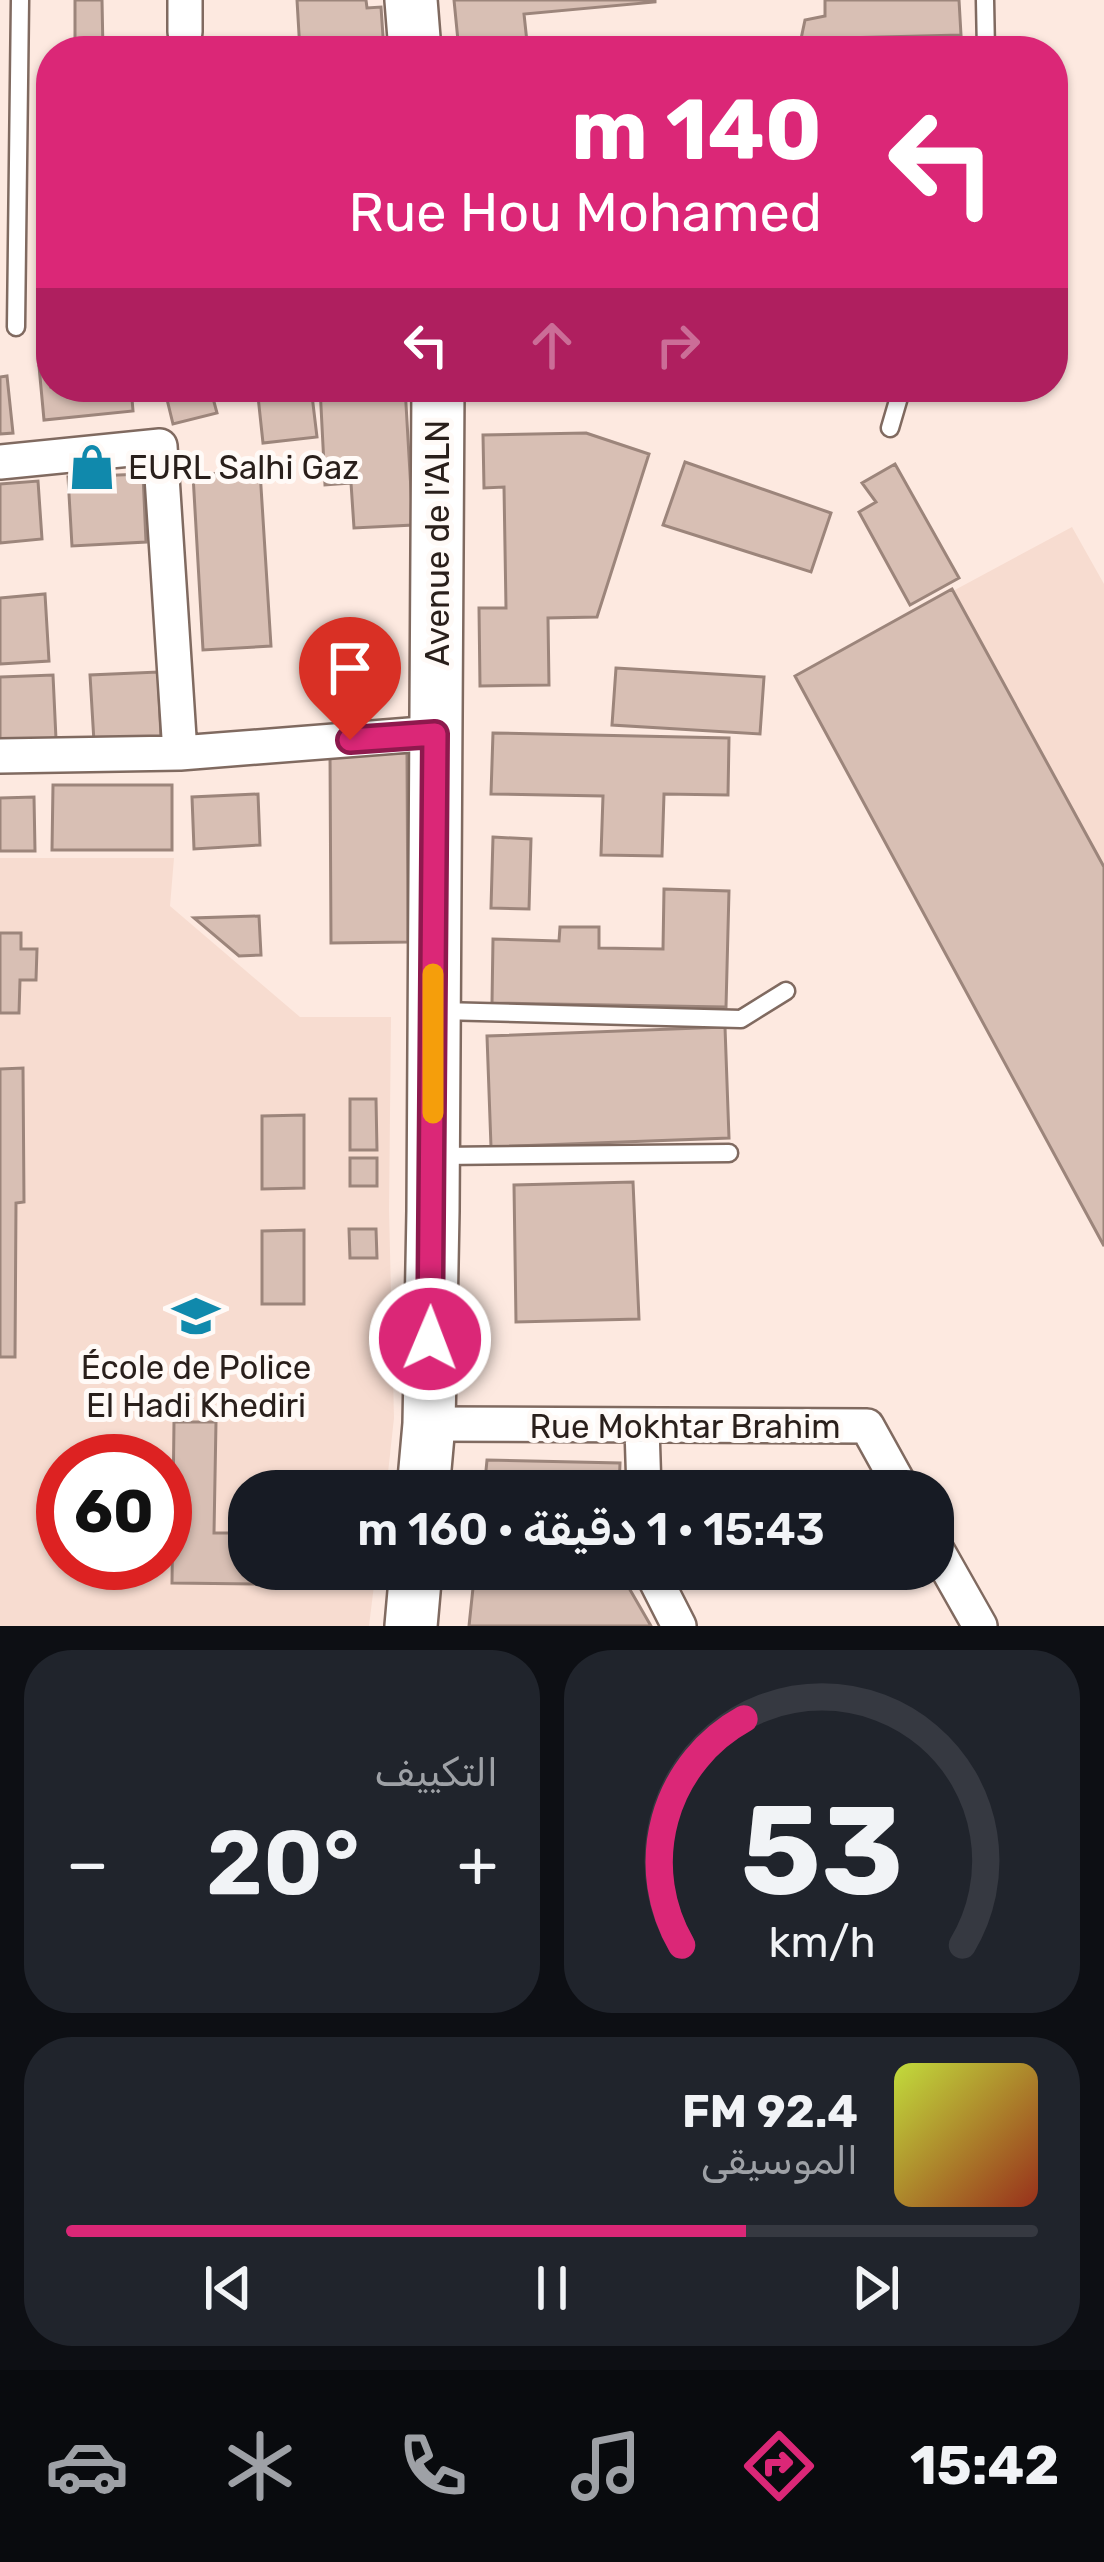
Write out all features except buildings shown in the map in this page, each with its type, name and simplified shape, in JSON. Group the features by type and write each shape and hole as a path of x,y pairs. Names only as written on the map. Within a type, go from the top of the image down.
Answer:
{"main road":[{"path":"411,0 415,36"},
{"name":"Avenue de l'ALN","path":"425,1470 433,1156 438,402"},
{"path":"411,1626 414,1590"}],"street":[{"path":"0,462 160,446 180,753"},
{"path":"0,756 180,753 435,734"},
{"name":"Rue Mokhtar Brahim","path":"429,1424 867,1426 892,1470"},
{"path":"643,1427 644,1470"},
{"path":"954,1580 980,1626"},
{"path":"661,1590 679,1626"}],"lane":[{"path":"16,327 20,0"},
{"path":"985,0 986,36"},
{"path":"890,428 898,402"},
{"path":"433,1011 741,1019 786,991"},
{"path":"433,1156 729,1153"}],"shaded area":[{"path":"1072,527 1104,584 1104,1246 795,676"},
{"name":"École de Police El Hadi Khediri","path":"0,858 174,858 170,906 300,1017 391,1017 394,1418 388,1470 228,1470 228,1590 373,1590 369,1626 0,1626"}],"slow traffic":[{"path":"433,974 433,1113"}],"place":[{"name":"EURL Salhi Gaz","path":"92,467"},
{"name":"École de Police El Hadi Khediri","path":"196,1316"}],"route":[{"path":"350,740 435,734 430,1339"}]}
